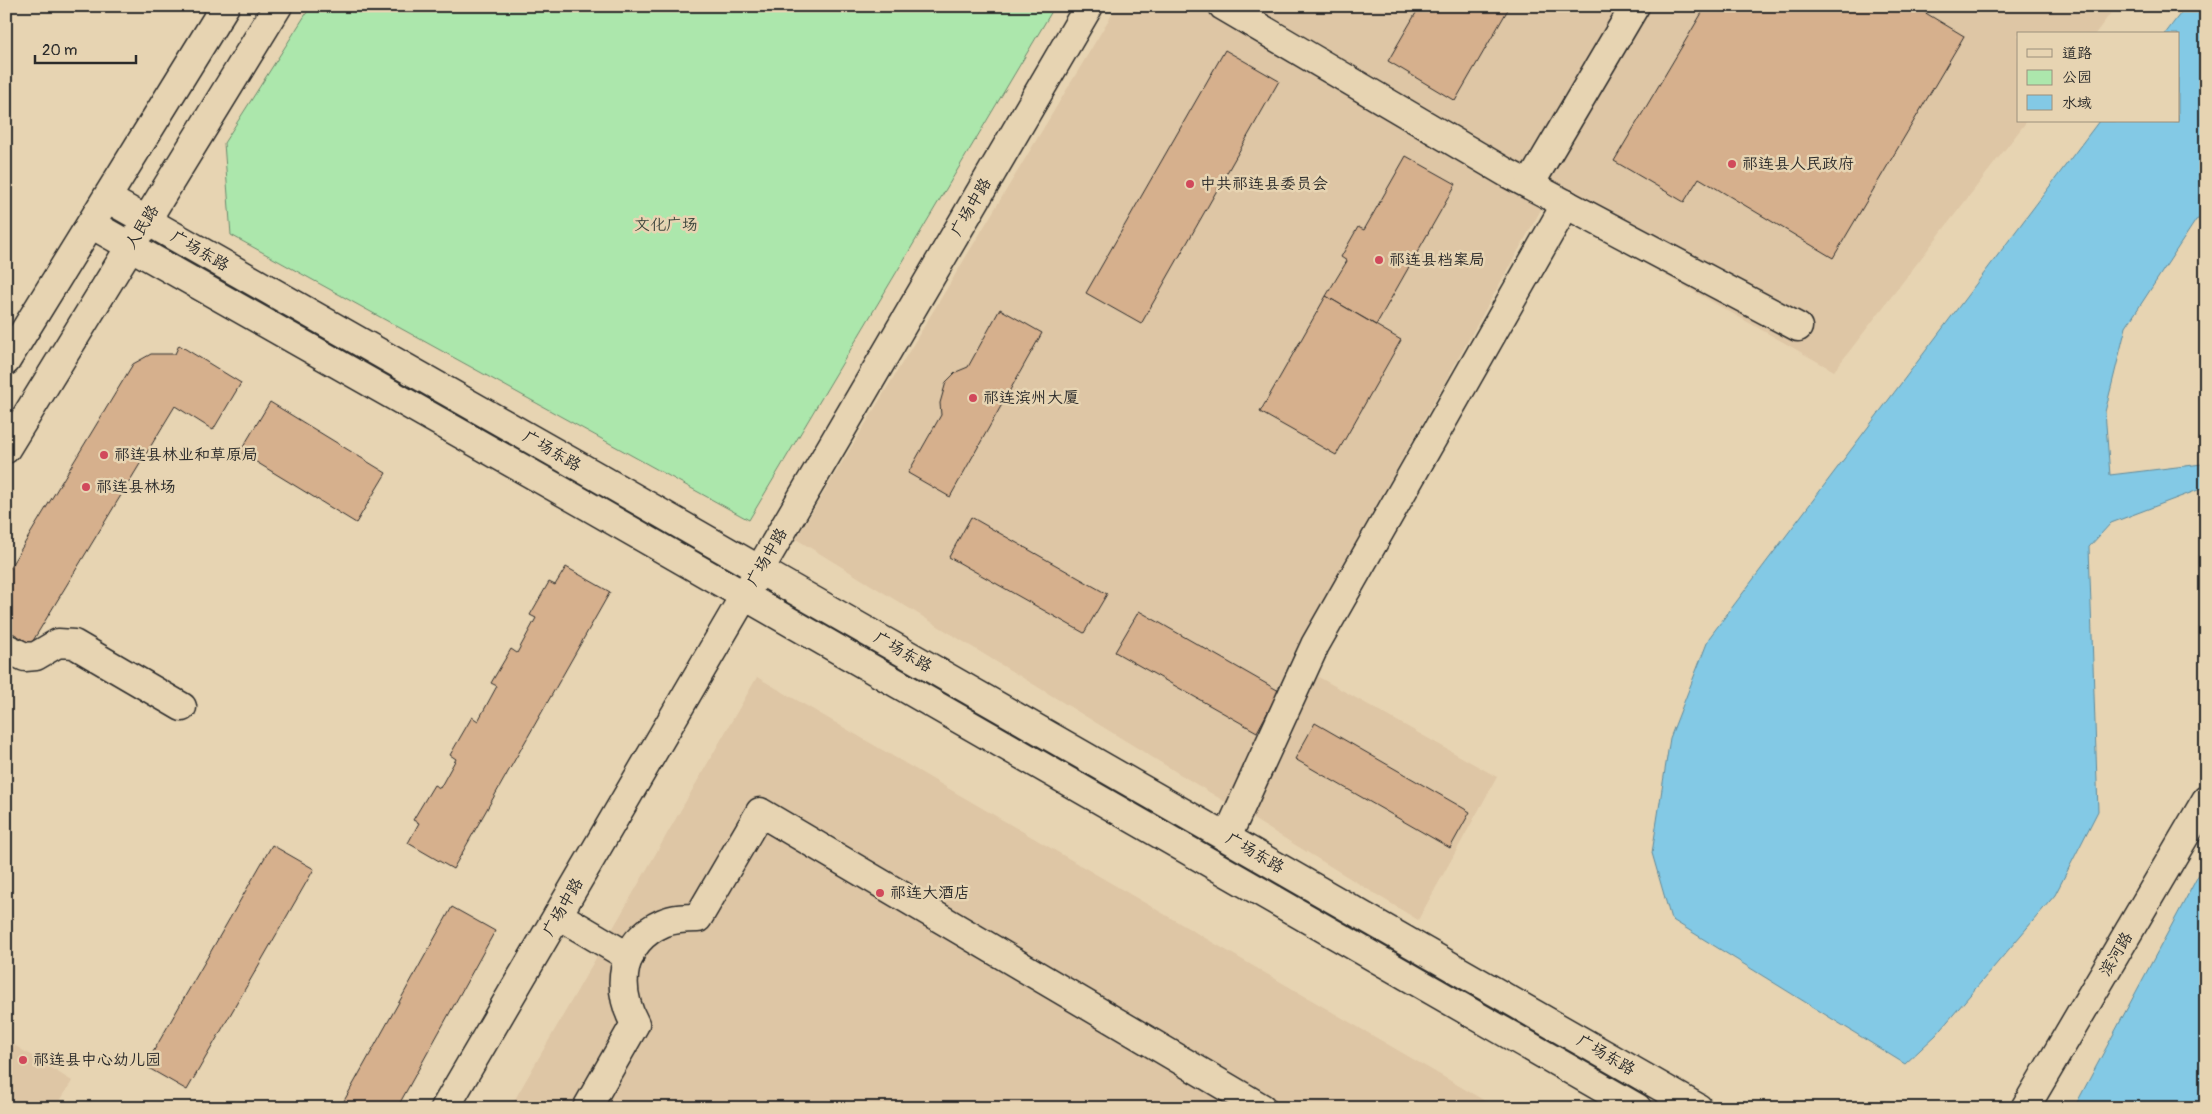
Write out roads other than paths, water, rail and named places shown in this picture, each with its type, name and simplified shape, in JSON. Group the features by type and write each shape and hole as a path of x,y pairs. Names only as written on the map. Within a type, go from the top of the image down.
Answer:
{"street":[{"path":"6,362 225,6"},
{"name":"人民路","path":"6,449 278,6"},
{"name":"广场中路","path":"445,1108 1089,6"},
{"path":"1223,6 1530,184 1798,327"},
{"path":"1530,184 1635,6"},
{"name":"广场东路","path":"107,198 1698,1108"},
{"path":"1227,837 1315,645 1566,204"},
{"name":"广场东路","path":"91,224 1638,1108"},
{"path":"6,648 25,657 36,656 58,643 74,644 182,707"},
{"name":"滨河路","path":"2025,1108 2206,800"},
{"path":"587,1108 635,1024 627,1009 623,992 624,974 629,957 637,943 664,922 680,918 698,918 760,812 1235,1101 1262,1108"},
{"path":"558,915 629,957"}],"water":[{"path":"2186,6 2206,6 2206,215 2196,220 2126,327 2105,412 2110,475 2206,462 2206,487 2111,523 2089,547 2098,811 2055,895 1936,1035 1905,1064 1671,919 1652,853 1670,738 1709,638 2098,122 2180,122 2180,32 2166,32"},
{"path":"2206,861 2206,1108 2074,1108"}],"place":[{"name":"祁连县人民政府","path":"1732,164"},
{"name":"中共祁连县委员会","path":"1190,184"},
{"name":"祁连县档案局","path":"1379,260"},
{"name":"祁连滨州大厦","path":"973,398"},
{"name":"祁连县林业和草原局","path":"104,455"},
{"name":"祁连县林场","path":"86,487"},
{"name":"祁连大酒店","path":"880,893"},
{"name":"祁连县中心幼儿园","path":"23,1060"}],"park label":[{"name":"文化广场","path":"666,225"}]}
